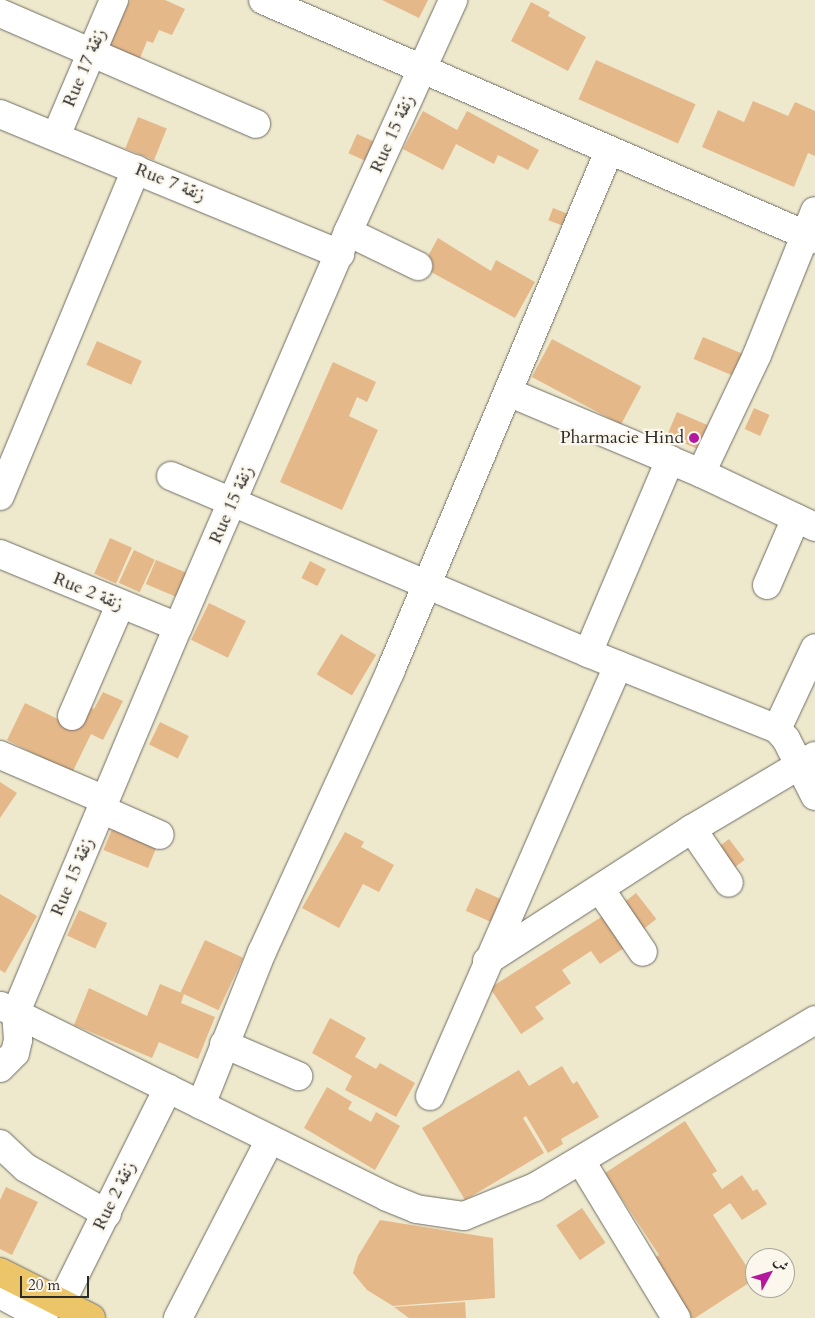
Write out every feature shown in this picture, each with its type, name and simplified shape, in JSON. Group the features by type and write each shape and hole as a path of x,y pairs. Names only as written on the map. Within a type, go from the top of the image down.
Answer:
{"main road":[{"path":"0,1272 52,1310 91,1318"}],"street":[{"name":"Rue 17 زنقة","path":"56,136 114,0"},
{"path":"263,0 423,67 609,152 812,228 757,355 701,473"},
{"name":"Rue 15 زنقة","path":"8,1009 103,805 344,243 453,0"},
{"path":"0,13 256,124"},
{"name":"Rue 7 زنقة","path":"0,114 136,169 344,243 418,266"},
{"path":"201,1105 224,1044 426,584 609,152"},
{"path":"0,496 136,169"},
{"path":"508,392 701,473 806,522 767,585"},
{"path":"588,653 670,460"},
{"path":"171,476 234,501 618,666 776,729 807,760 815,796"},
{"name":"Rue 2 زنقة","path":"0,554 120,605 178,627"},
{"path":"72,716 120,605"},
{"path":"776,729 815,648"},
{"path":"430,1096 487,961 618,666"},
{"path":"0,754 160,835"},
{"path":"487,961 692,829 807,760"},
{"path":"692,829 729,883"},
{"path":"600,888 643,952"},
{"path":"0,1068 15,1053 18,1040 8,1009"},
{"path":"8,1009 387,1197 416,1209 464,1216 492,1207 581,1162 815,1020"},
{"path":"224,1044 298,1076"},
{"name":"Rue 2 زنقة","path":"52,1310 107,1214 168,1088"},
{"path":"178,1318 270,1140"},
{"path":"0,1144 26,1168 107,1214"},
{"path":"581,1162 676,1318"},
{"path":"0,1294 52,1310"}],"building":[{"path":"130,0 165,0 185,9 172,35 159,30 153,43 147,41 138,63 108,50"},
{"path":"382,0 428,0 419,18"},
{"path":"531,2 550,12 548,16 586,37 568,71 511,41"},
{"path":"596,60 696,104 678,144 579,99"},
{"path":"753,101 788,116 795,102 815,111 815,156 808,153 794,187 702,147 718,110 744,122"},
{"path":"423,111 457,130 467,111 539,150 528,170 498,155 494,164 456,144 443,170 403,149"},
{"path":"138,117 167,129 154,160 125,149"},
{"path":"357,134 379,144 370,163 348,153"},
{"path":"553,208 574,216 569,228 548,220"},
{"path":"438,238 491,271 496,260 535,282 515,318 422,267"},
{"path":"703,337 745,355 736,377 694,359"},
{"path":"552,339 641,386 621,424 532,377"},
{"path":"97,341 142,361 131,385 86,365"},
{"path":"333,362 376,382 367,402 357,397 349,416 378,430 342,510 280,482"},
{"path":"754,408 770,415 760,436 745,429"},
{"path":"677,412 707,425 697,449 667,436"},
{"path":"110,538 132,548 116,583 94,574"},
{"path":"134,550 155,560 140,592 119,583"},
{"path":"156,560 191,575 181,599 146,584"},
{"path":"310,561 326,569 317,586 301,578"},
{"path":"209,603 246,621 228,658 191,640"},
{"path":"341,634 376,655 352,695 317,674"},
{"path":"103,692 123,701 103,740 91,734 72,773 7,740 25,703 70,725 81,703 94,709"},
{"path":"160,722 189,736 178,758 149,744"},
{"path":"0,782 17,793 0,818"},
{"path":"114,824 159,842 148,868 104,850"},
{"path":"345,832 364,842 361,847 394,865 379,892 363,884 339,928 302,908"},
{"path":"729,839 745,860 729,871 714,850"},
{"path":"476,888 501,899 490,922 466,911"},
{"path":"636,893 656,919 638,933 618,907"},
{"path":"0,894 37,916 5,973 0,970"},
{"path":"79,910 107,923 95,948 67,935"},
{"path":"606,914 627,946 600,964 591,951 562,970 571,983 535,1007 544,1019 521,1034 490,988"},
{"path":"205,940 243,958 219,1010 180,993"},
{"path":"160,984 184,994 181,1003 215,1017 198,1059 159,1042 152,1058 74,1025 89,988 147,1016"},
{"path":"330,1018 366,1038 355,1057 376,1069 380,1063 415,1083 396,1117 345,1090 352,1076 312,1053"},
{"path":"562,1066 573,1084 577,1081 599,1117 561,1139 563,1144 548,1153 526,1116 523,1118 544,1153 465,1200 422,1128 519,1070 529,1086"},
{"path":"327,1087 352,1102 348,1109 371,1122 376,1112 400,1126 375,1170 304,1128"},
{"path":"685,1121 717,1171 712,1174 722,1189 742,1175 753,1191 757,1189 767,1204 742,1220 730,1203 713,1215 745,1264 745,1286 695,1318 687,1318 650,1261 659,1255 605,1173"},
{"path":"6,1187 38,1202 12,1255 0,1249 0,1200"},
{"path":"582,1208 605,1243 580,1260 556,1225"},
{"path":"380,1220 493,1238 495,1298 393,1306 367,1290 353,1273 358,1256"},
{"path":"465,1302 466,1318 409,1318 394,1307"}],"place":[{"name":"Pharmacie Hind","path":"694,438"}]}
